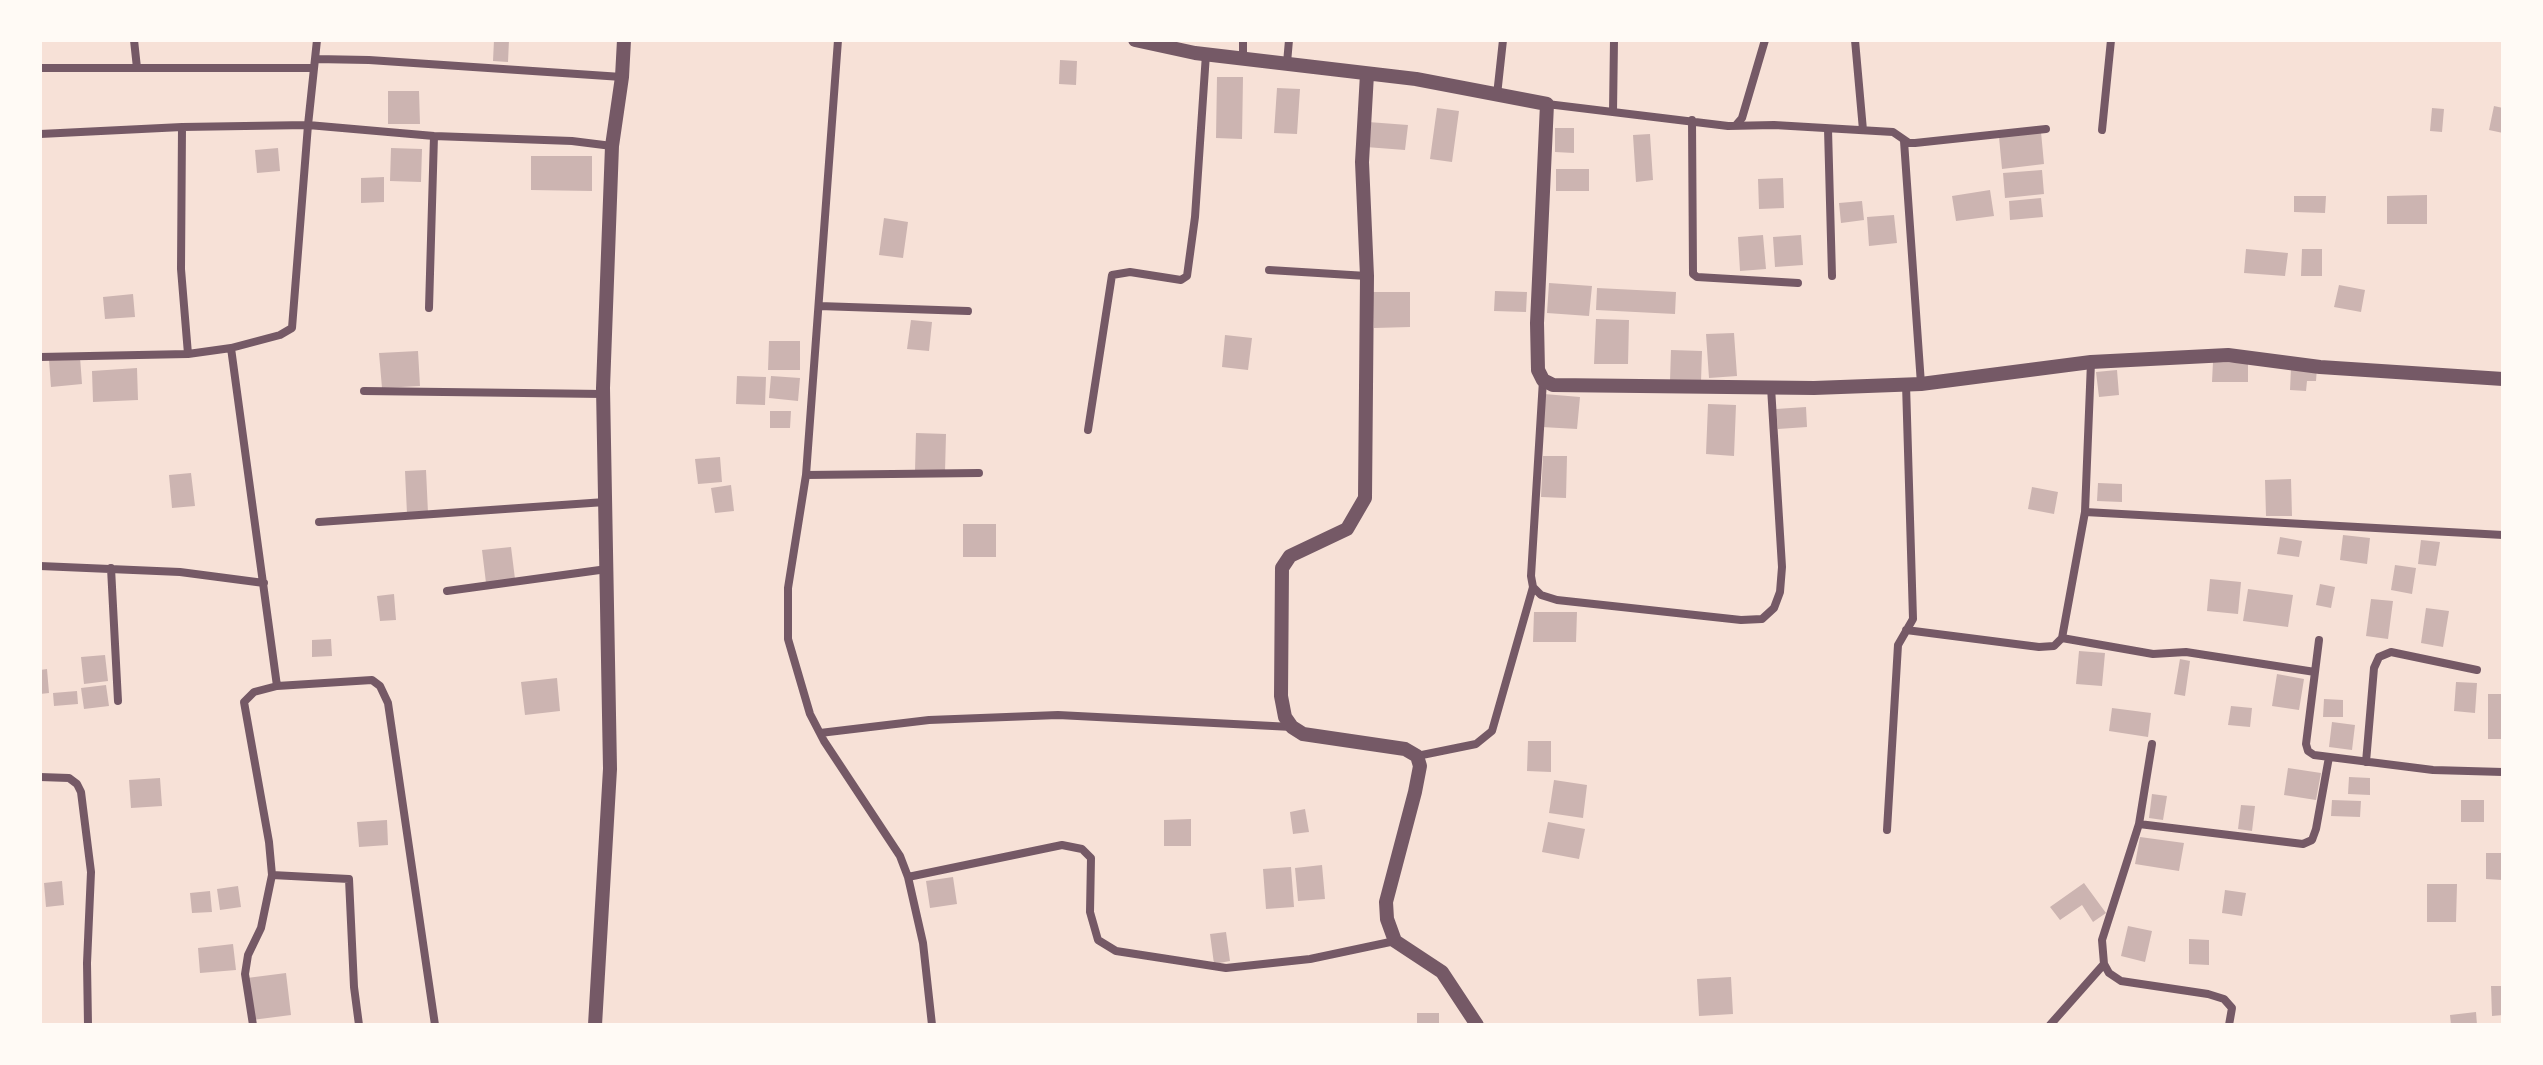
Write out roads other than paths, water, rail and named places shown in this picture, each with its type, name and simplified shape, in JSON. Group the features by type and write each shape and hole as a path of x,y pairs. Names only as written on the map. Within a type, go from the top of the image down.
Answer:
{"street":[{"path":"134,40 137,68"},
{"path":"40,357 188,354 231,348 280,335 292,328 317,40"},
{"path":"595,1025 610,769 603,394 612,146 624,40"},
{"path":"838,40 806,475 788,588 788,639 806,702 820,733 900,856 908,877 923,943 932,1025"},
{"path":"1135,40 1206,54 1416,79 1547,104 1736,125 1893,132 1904,141 1915,143 2046,129"},
{"path":"1243,40 1243,58"},
{"path":"1287,63 1289,40"},
{"path":"1497,95 1503,40"},
{"path":"1613,112 1614,40"},
{"path":"1736,125 1742,118 1765,40"},
{"path":"1855,40 1863,130"},
{"path":"2102,130 2111,40"},
{"path":"1088,430 1112,275 1130,272 1181,280 1187,276 1195,217 1206,54"},
{"path":"40,68 315,64 369,60 622,77"},
{"path":"1367,74 1362,162 1367,276 1365,498 1347,529 1290,556 1282,568 1281,696 1285,717 1292,727 1303,734 1405,749 1417,756 1476,744 1492,731 1533,587 1531,576 1543,380 1538,370 1537,323 1547,104"},
{"path":"1692,120 1693,274 1697,277 1798,283"},
{"path":"40,134 308,125 612,146"},
{"path":"182,127 181,269 188,354"},
{"path":"1828,129 1832,276"},
{"path":"429,308 434,136"},
{"path":"1887,830 1898,645 1913,619 1914,384 1904,141"},
{"path":"1269,270 1367,276"},
{"path":"819,306 968,311"},
{"path":"231,348 277,686"},
{"path":"1543,380 1553,385 1771,387 1914,384 2091,362 2228,355 2320,367 2503,379"},
{"path":"1906,630 2039,647 2054,646 2062,638 2085,512 2091,362"},
{"path":"1533,587 1541,595 1557,600 1741,620 1762,619 1774,608 1780,592 1782,567 1771,387"},
{"path":"364,391 603,394"},
{"path":"806,475 979,473"},
{"path":"319,522 605,502"},
{"path":"2085,512 2503,535"},
{"path":"40,566 180,572 264,583"},
{"path":"111,568 118,701"},
{"path":"447,591 607,569"},
{"path":"2062,638 2153,654 2186,652 2315,672"},
{"path":"2319,640 2306,744 2308,751 2314,755 2433,770 2503,772"},
{"path":"2366,762 2374,668 2379,657 2391,652 2477,670"},
{"path":"253,1025 245,974 248,955 261,928 272,875 244,702 254,692 277,686 372,680 385,694 412,853 435,1025"},
{"path":"820,733 929,720 1058,715 1292,727"},
{"path":"2152,744 2139,824 2102,940 2104,964 2109,973 2121,981 2224,999 2232,1008 2229,1025"},
{"path":"1417,756 1420,766 1386,902 1387,919 1395,941 1442,972 1477,1025"},
{"path":"2139,824 2303,844 2312,840 2316,829 2329,757"},
{"path":"40,777 69,778 81,792 91,872 88,1025"},
{"path":"908,877 1062,845 1082,849 1091,858 1090,912 1098,940 1116,951 1226,968 1310,959 1395,941"},
{"path":"272,875 349,879 359,1025"},
{"path":"2050,1025 2104,964"}]}
